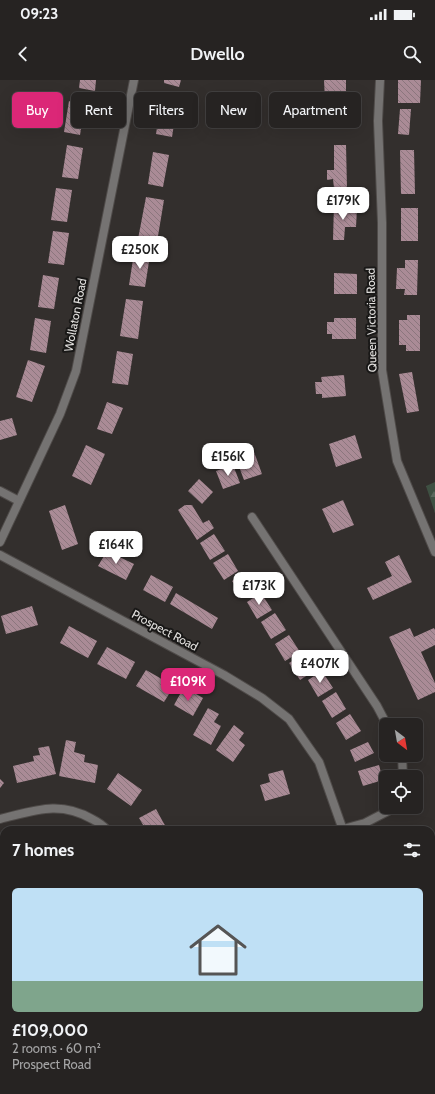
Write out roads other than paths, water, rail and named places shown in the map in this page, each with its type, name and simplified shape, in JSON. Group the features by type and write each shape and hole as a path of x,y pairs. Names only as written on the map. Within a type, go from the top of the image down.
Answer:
{"street":[{"name":"Wollaton Road","path":"0,542 60,414 76,370 134,80"},
{"name":"Queen Victoria Road","path":"380,80 378,120 382,223 382,370 397,461 435,552"},
{"path":"0,491 19,502"},
{"path":"252,517 377,706 383,718"},
{"name":"Prospect Road","path":"0,555 224,675 262,698 289,719 319,762 342,826"},
{"path":"0,819 59,807 79,812 104,826"},
{"path":"356,826 382,814"}]}
